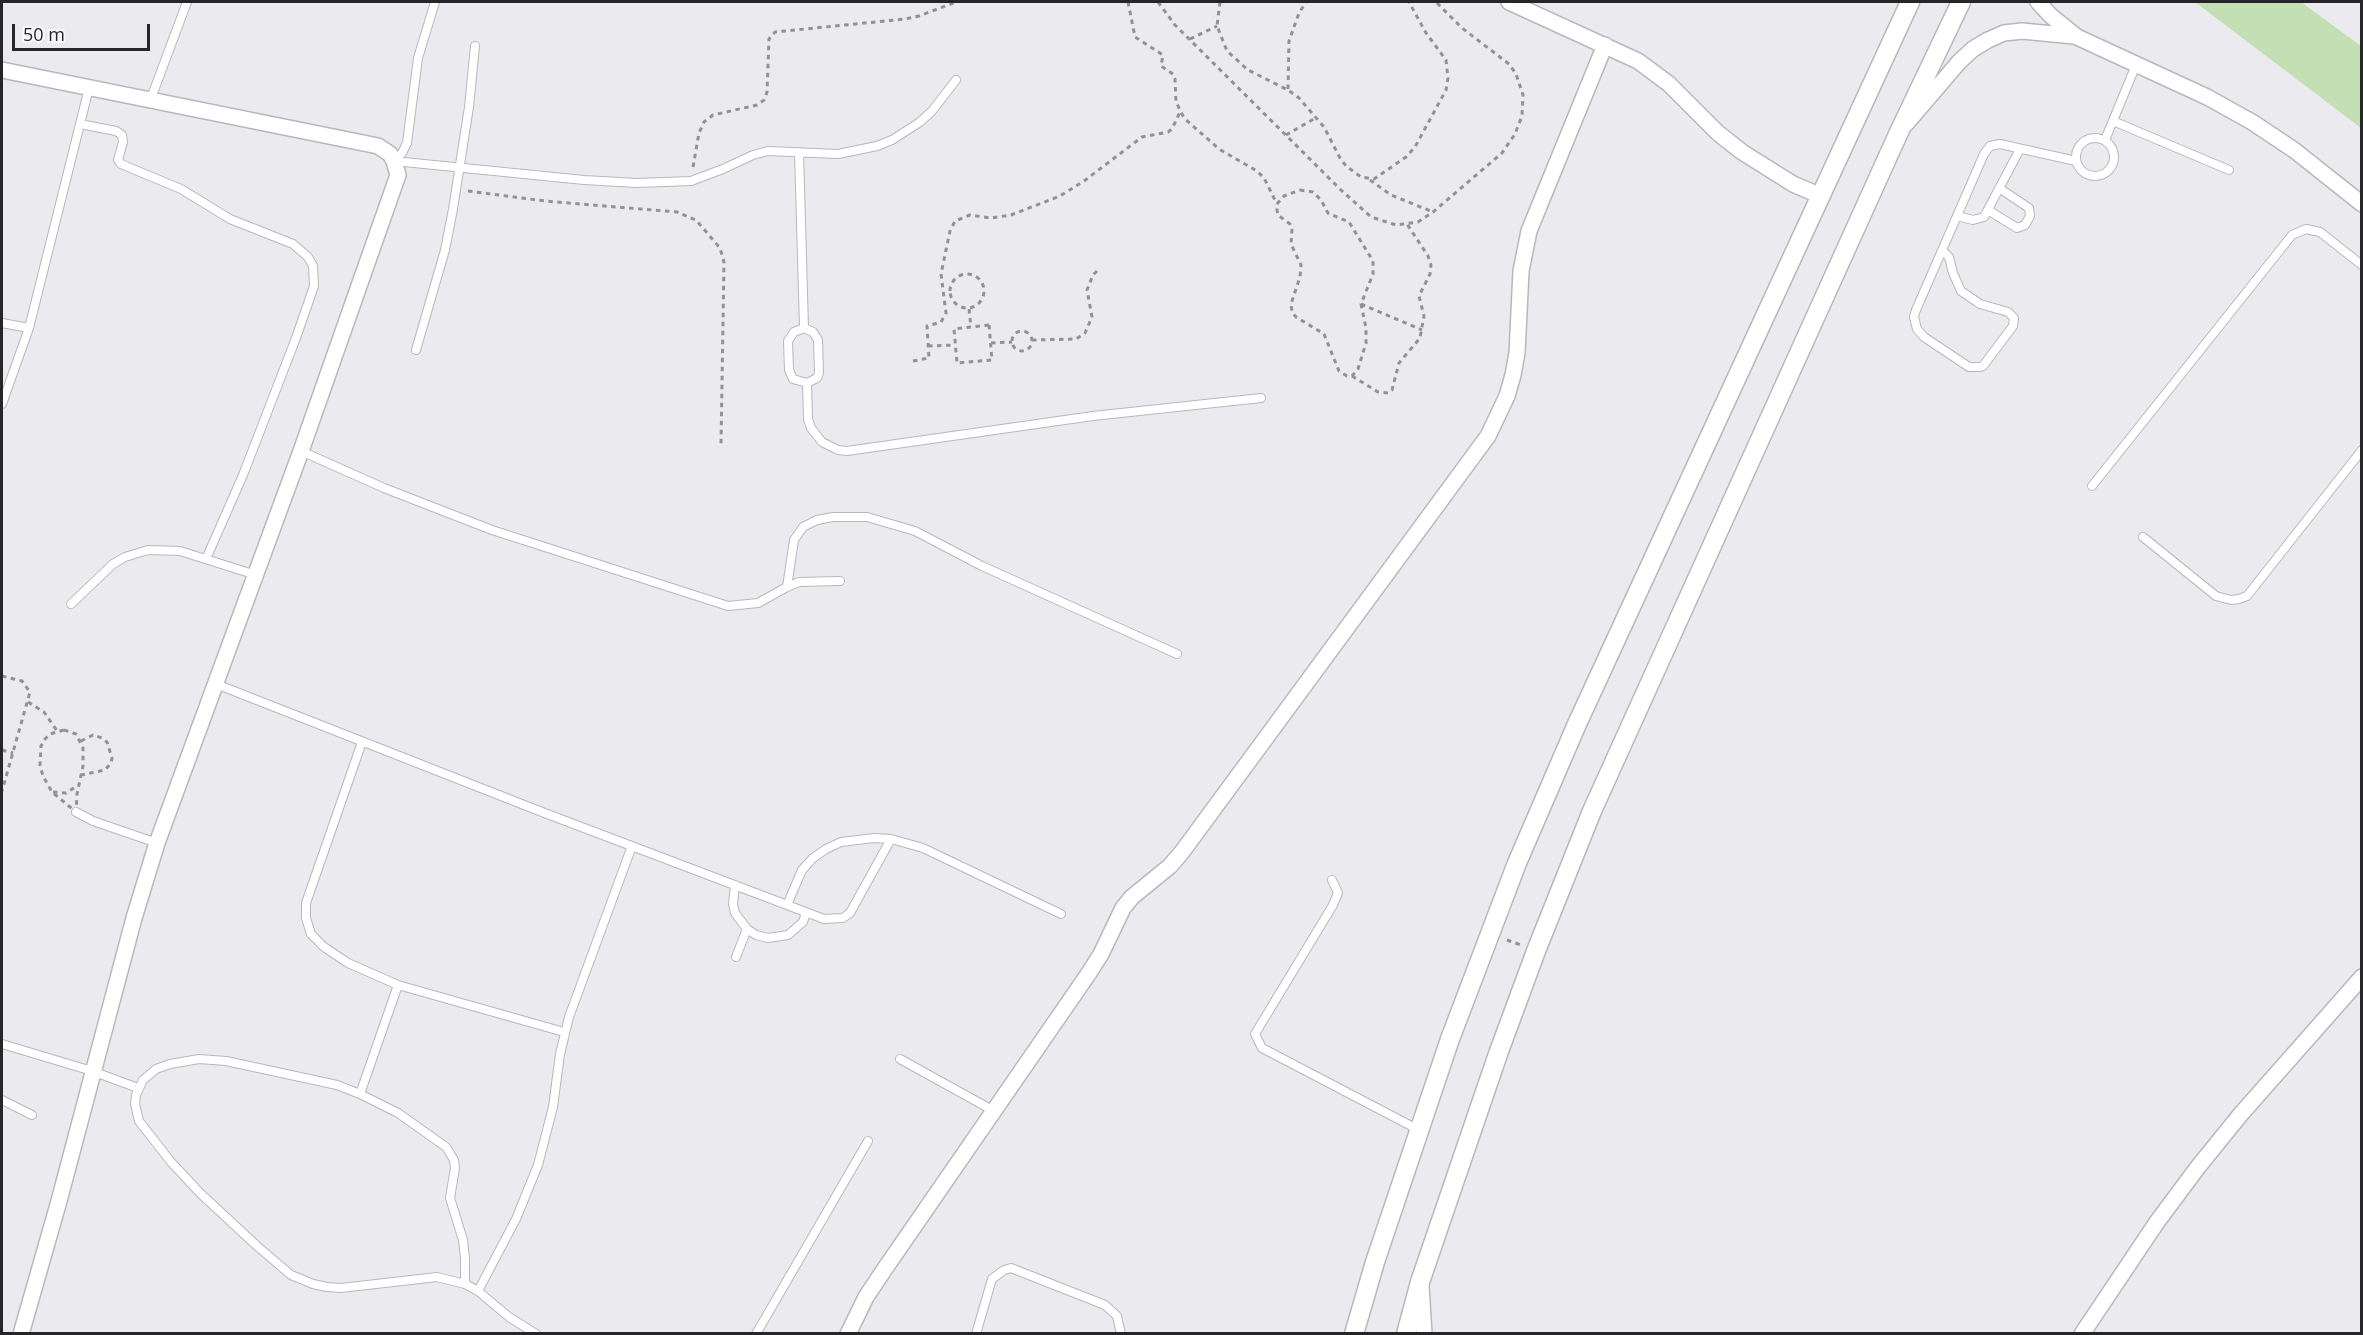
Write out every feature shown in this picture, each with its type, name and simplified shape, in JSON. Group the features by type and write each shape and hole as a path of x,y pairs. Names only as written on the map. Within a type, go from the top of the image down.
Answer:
{"street":[{"path":"1509,2 1638,61 1662,78 1718,133 1742,152 1793,184 1821,196"},
{"path":"1406,1334 1420,1282 1536,951 1623,742 1899,132 1961,2"},
{"path":"2038,2 2050,16 2077,37 2207,97 2252,122 2294,150 2361,204"},
{"path":"1354,1334 1419,1130 1489,933 1573,734 1821,196 1906,3"},
{"path":"1899,132 1959,62 1973,49 1988,40 2004,33 2022,31 2077,37"},
{"path":"848,1334 866,1297 884,1270 1089,973 1101,954 1123,908 1132,897 1170,866 1182,852 1488,436 1499,416 1513,375 1518,342 1520,281 1529,231 1605,45"},
{"path":"2,70 378,146 390,154 397,168 397,182 157,843 134,918 59,1201 21,1334"},
{"path":"2082,1334 2157,1222 2198,1167 2241,1114 2360,980"},
{"path":"1420,1282 1424,1334"}],"lane":[{"path":"150,101 187,2"},
{"path":"394,160 405,148 410,131 418,58 435,2"},
{"path":"416,350 445,250 460,168 475,46"},
{"path":"2105,140 2136,65"},
{"path":"394,160 534,176 637,183 691,181 723,170 753,155 768,152 838,154 858,151 892,140 920,122 932,111 956,80"},
{"path":"2,404 29,328 90,88"},
{"path":"2113,121 2229,170"},
{"path":"81,124 116,131 122,135 123,142 118,160 121,164 181,189 230,219 293,244 308,257 313,266 314,286 296,338 243,475 206,560"},
{"path":"2098,138 2105,140 2113,152 2111,167 2106,172 2092,176 2079,168 2076,161 2078,147 2083,141 2098,138"},
{"path":"1942,250 1949,257 1961,291 1980,304 2008,312 2014,318 2013,327 1983,366 1969,367 1924,337 1915,324 1916,310 1942,250 1987,149 2000,144 2076,161"},
{"path":"1957,216 1977,220 1984,217 2020,149"},
{"path":"799,152 804,328"},
{"path":"1988,210 2017,228 2025,225 2030,216 2029,208 1999,188"},
{"path":"2092,486 2292,235 2306,229 2320,232 2361,265"},
{"path":"2,323 29,328"},
{"path":"804,328 813,332 818,340 819,373 813,381 807,383 793,379 789,370 788,341 794,332 804,328"},
{"path":"807,383 808,419 812,428 822,442 838,450 847,451 1093,416 1261,398"},
{"path":"2143,537 2216,596 2230,600 2247,596 2361,450"},
{"path":"301,451 375,484 492,530 728,606 748,606 799,582 840,581"},
{"path":"787,586 794,540 803,527 817,520 833,517 867,517 915,531 982,566 1177,654"},
{"path":"71,604 113,564 138,552 168,549 256,575"},
{"path":"216,684 806,913 834,920 850,913 891,838"},
{"path":"362,742 306,903 306,918 311,934 324,947 348,963 398,985 564,1032"},
{"path":"76,812 93,821 157,843"},
{"path":"787,905 802,870 826,849 841,842 857,839 891,838 923,848 1060,914"},
{"path":"477,1291 512,1228 538,1165 553,1107 564,1032 573,1002 632,846"},
{"path":"1332,880 1338,893 1333,905 1255,1034 1262,1048 1419,1130"},
{"path":"735,885 733,904 735,913 747,929 756,935 778,938 796,930 806,913"},
{"path":"736,957 747,929"},
{"path":"360,1094 398,985"},
{"path":"2,1044 92,1071 138,1088"},
{"path":"465,1284 463,1240 450,1198 455,1168 451,1153 423,1129 398,1113 360,1094 313,1078 206,1059 185,1060 156,1069 142,1080 136,1095 136,1111 144,1129 171,1162 227,1221 291,1275 313,1284 341,1288 422,1278 451,1279 477,1291 508,1317 536,1334"},
{"path":"900,1059 994,1111"},
{"path":"2,1100 32,1115"},
{"path":"756,1334 868,1141"},
{"path":"976,1334 992,1279 997,1273 1011,1268 1106,1305 1117,1316 1121,1334"}],"path":[{"path":"691,181 699,133 704,122 713,116 757,105 766,96 769,39 775,32 905,19 956,2"},
{"path":"1128,2 1135,37 1142,44 1161,51 1164,58 1161,66 1173,74 1176,102 1180,112 1188,123 1219,149 1257,171 1269,187 1277,204 1278,215 1292,228 1292,244 1301,265 1300,277 1291,304 1292,312 1296,317 1324,334 1340,371 1378,392 1388,393 1392,390 1395,371 1416,344 1422,330 1424,316 1419,296 1430,274 1431,265 1428,256 1407,224"},
{"path":"1158,2 1164,12 1190,39 1371,217 1387,223 1407,224 1428,217 1502,153 1515,134 1524,106 1521,85 1509,64 1462,28 1436,2"},
{"path":"1220,2 1216,26 1222,44 1237,62 1288,90 1317,117 1340,158 1354,172 1391,195 1433,212"},
{"path":"1288,90 1289,41 1299,13 1306,2"},
{"path":"1368,179 1379,177 1406,157 1446,90 1448,78 1446,60 1426,33 1409,2"},
{"path":"1190,39 1216,26"},
{"path":"913,361 929,358 927,326 941,322 946,313 941,291 941,274 950,231 955,221 970,215 991,218 1011,215 1060,196 1084,181 1142,137 1168,132 1172,129 1180,112"},
{"path":"1286,135 1317,117"},
{"path":"456,190 545,201 678,212 696,220 720,248 724,262 721,445"},
{"path":"1277,204 1288,193 1307,190 1318,196 1328,213 1352,225 1360,243 1371,256 1374,266 1373,274 1361,304 1367,333 1366,343 1358,369 1352,376"},
{"path":"1032,340 1076,339 1085,333 1092,317 1087,290 1093,275 1100,268"},
{"path":"962,274 975,276 984,285 985,291 980,303 969,309 957,306 950,295 952,282 962,274"},
{"path":"1361,304 1422,330"},
{"path":"969,309 971,327"},
{"path":"989,326 991,343 992,360 957,363 954,329 989,326"},
{"path":"1012,342 1015,334 1019,332 1028,333 1032,340"},
{"path":"1012,342 1017,349 1025,350 1029,348 1032,340"},
{"path":"991,343 1012,342"},
{"path":"928,346 955,345"},
{"path":"2,676 26,684 30,692 2,791"},
{"path":"28,702 44,712 57,731"},
{"path":"57,731 70,731 76,734 81,741 84,757 78,785 76,812 52,792 43,776 40,754 45,739 57,731"},
{"path":"81,741 93,735 102,738 107,742 112,758 105,770 81,775"},
{"path":"2,750 13,753"},
{"path":"52,792 66,793 78,785"},
{"path":"1489,933 1536,951"}],"green space":[{"path":"2195,2 2301,2 2361,46 2361,128"}]}
